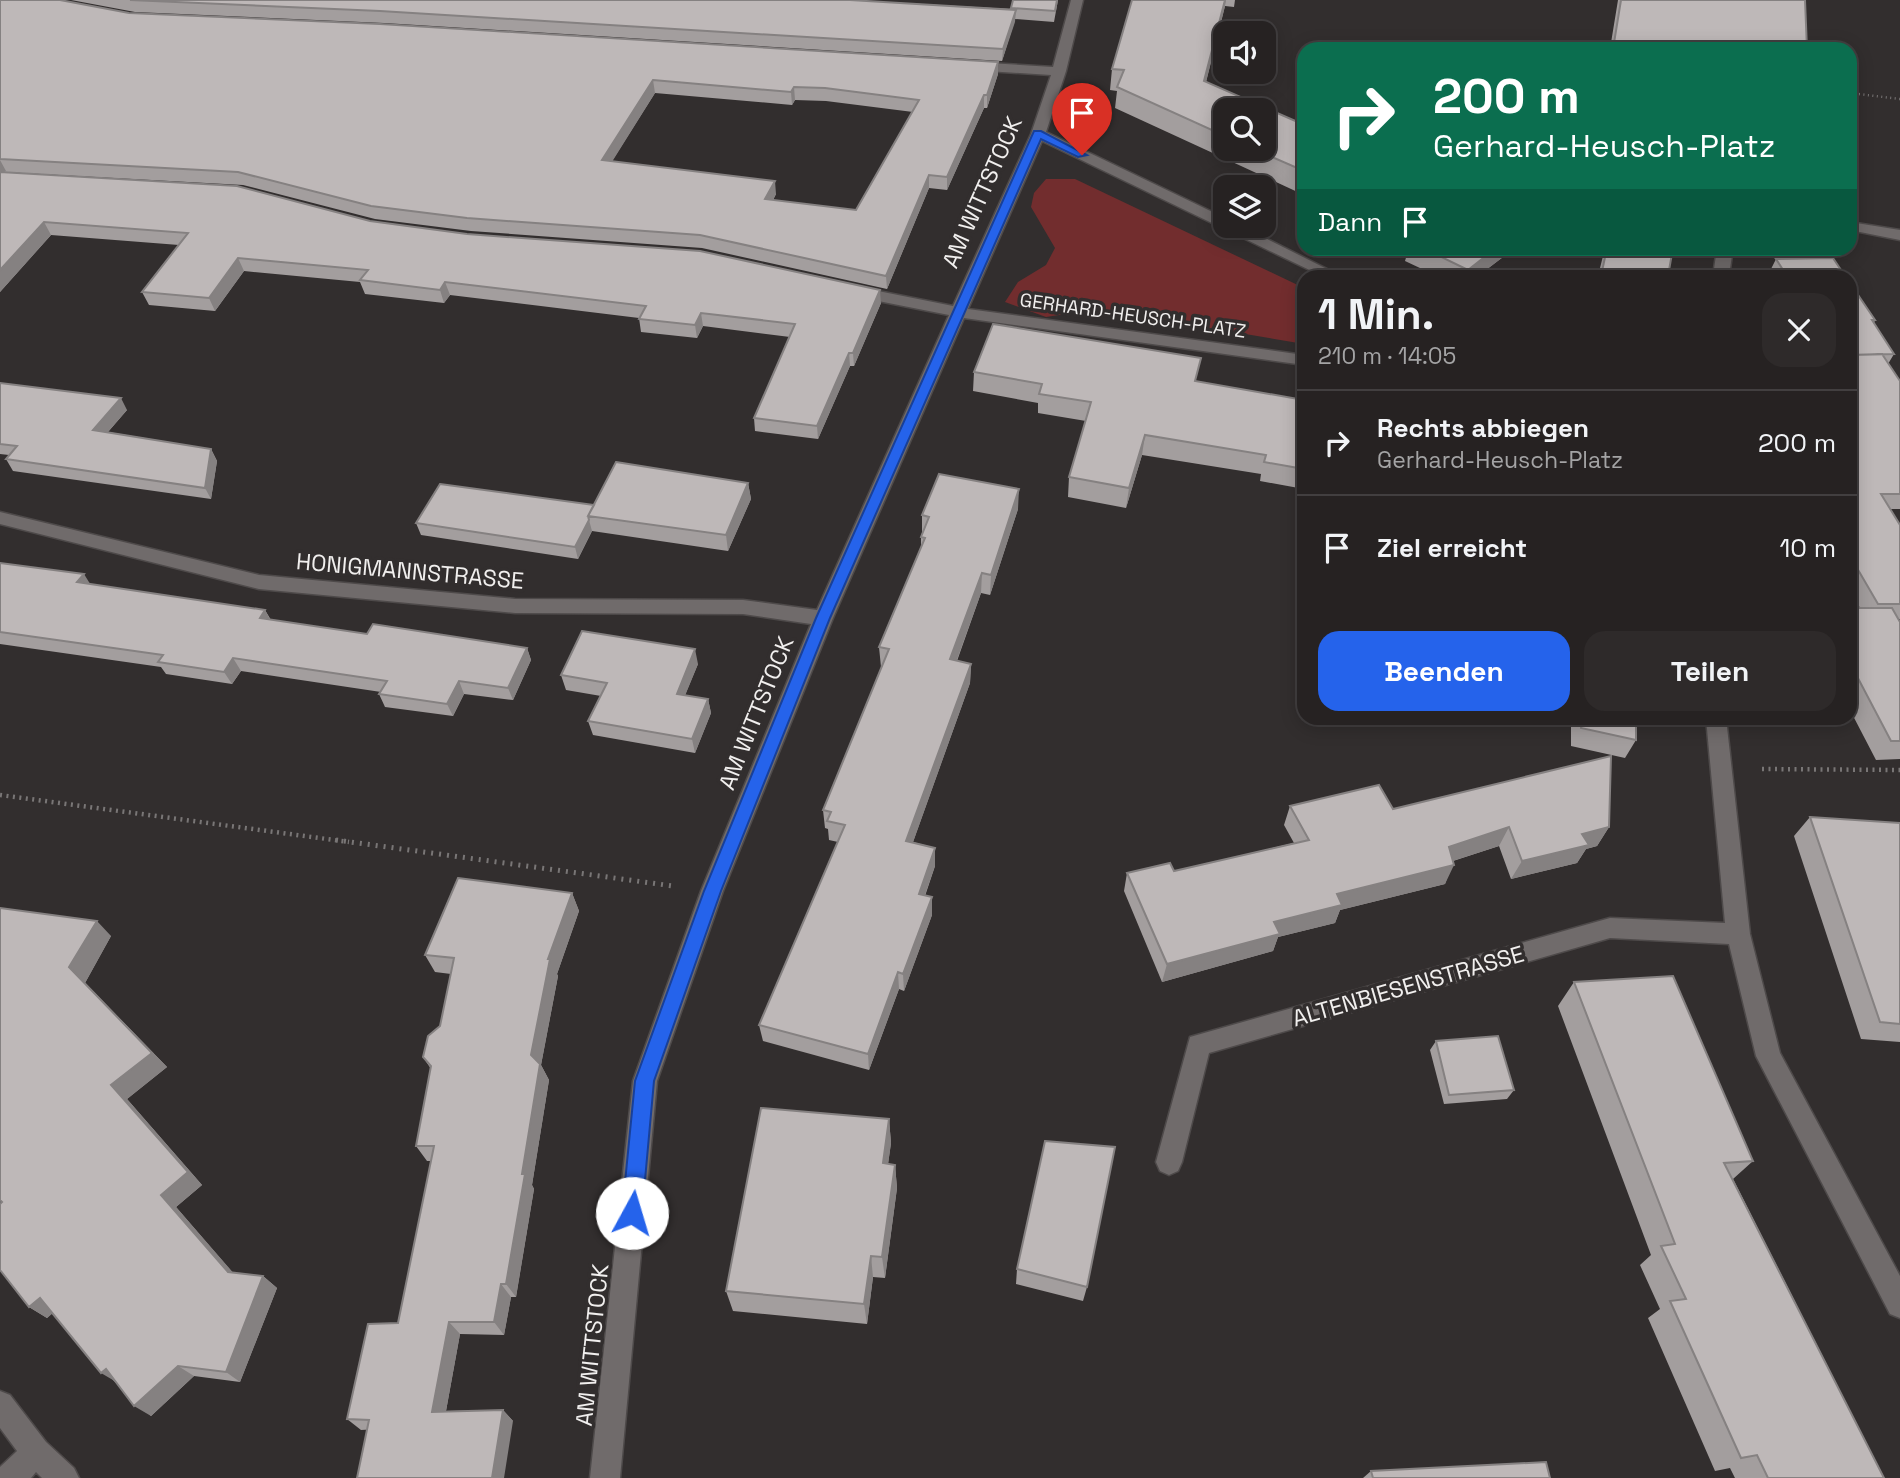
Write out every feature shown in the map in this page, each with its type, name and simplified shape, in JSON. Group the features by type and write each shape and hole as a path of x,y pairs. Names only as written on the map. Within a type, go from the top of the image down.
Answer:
{"street":[{"name":"AM WITTSTOCK","path":"605,1478 645,1081 712,891 823,618 1038,134 1059,71 1077,0"},
{"path":"961,65 1059,71"},
{"path":"1038,134 1213,218"},
{"path":"1857,227 1900,235"},
{"path":"1254,238 1321,270"},
{"name":"GERHARD-HEUSCH-PLATZ","path":"839,288 957,313 1297,359"},
{"name":"HONIGMANNSTRASSE","path":"0,517 259,582 515,606 743,607 823,618"},
{"path":"1716,725 1738,934 1768,1056 1900,1304"},
{"name":"ALTENBIESENSTRASSE","path":"1169,1162 1199,1045 1610,928 1738,934"},
{"path":"0,1405 36,1452 64,1478"},
{"path":"10,1478 36,1452"}],"path":[{"path":"1857,94 1900,99"},
{"path":"1719,766 1776,770 1900,770"},
{"path":"0,795 712,891"}],"shaded area":[{"path":"1046,179 1075,179 1297,285 1297,343 1097,309 1046,317 1005,302 1018,282 1046,265 1055,248 1031,207 1034,193"}],"building":[{"path":"0,0 60,0 129,13 380,24 998,62 987,95 984,95 947,177 929,175 886,276 700,235 467,218 371,206 238,172 0,159","holes":["653,80 791,92 794,87 825,88 919,100 856,210 765,199 775,181 602,160"]},
{"path":"130,0 850,0 1016,10 1003,49 380,11"},
{"path":"1013,0 1057,0 1055,11 1011,8"},
{"path":"1132,0 1225,0 1220,21 1213,21 1213,46 1204,81 1243,98 1213,98 1213,131 1117,87 1124,70 1112,69"},
{"path":"1621,0 1805,0 1807,42 1614,42"},
{"path":"1276,112 1297,122 1297,168 1276,159"},
{"path":"0,172 237,186 370,221 467,234 700,251 880,290 817,426 754,418 795,324 701,313 695,325 639,319 646,306 445,282 440,290 360,280 368,270 238,258 209,298 142,292 188,233 44,222 0,270"},
{"path":"1439,256 1486,256 1468,270"},
{"path":"1605,256 1672,256 1669,270 1602,270"},
{"path":"1833,258 1841,270 1783,270 1776,259"},
{"path":"1857,293 1875,320 1872,320 1894,354 1857,355"},
{"path":"993,324 1201,358 1195,381 1297,399 1297,468 1264,462 1266,455 1145,435 1129,488 1069,477 1091,402 1039,394 1042,384 974,372"},
{"path":"1882,354 1900,381 1900,494 1881,494 1900,525 1900,604 1878,604 1857,568 1857,355"},
{"path":"0,383 121,398 93,430 211,449 205,488 6,459 17,446 0,444"},
{"path":"616,462 748,483 726,535 588,516"},
{"path":"939,474 1019,489 991,575 982,573 950,659 971,664 906,841 935,848 919,894 932,897 903,974 898,972 868,1054 759,1025 845,825 827,821 831,812 823,810 889,649 879,647 925,538 921,537 929,517 922,515"},
{"path":"440,484 594,505 575,547 416,523"},
{"path":"0,563 84,574 77,582 265,610 260,618 367,634 373,624 527,648 508,688 459,681 447,704 379,694 387,681 233,658 224,672 158,662 163,655 0,632"},
{"path":"1857,608 1892,608 1900,622 1900,741 1891,741 1857,676"},
{"path":"582,631 695,649 677,694 708,699 692,739 588,721 607,683 561,675"},
{"path":"1581,725 1636,725 1636,740 1581,728"},
{"path":"1611,756 1609,827 1582,834 1589,845 1522,861 1509,827 1449,847 1454,865 1337,894 1342,905 1274,922 1280,934 1167,964 1127,873 1170,863 1174,871 1309,840 1290,806 1379,785 1393,809"},
{"path":"1810,817 1900,823 1900,1024 1880,1022"},
{"path":"458,878 572,893 548,959 531,1055 540,1064 506,1284 501,1284 494,1322 449,1322 432,1412 503,1410 492,1478 357,1478 369,1420 347,1419 368,1324 398,1323 434,1146 416,1146 431,1066 423,1057 428,1036 440,1026 454,958 425,955"},
{"path":"0,908 97,921 69,967 152,1053 111,1085 188,1172 161,1195 228,1272 263,1276 226,1372 178,1366 134,1406 106,1369 101,1373 40,1298 29,1307 0,1270"},
{"path":"1673,976 1753,1161 1724,1163 1884,1478 1768,1478 1757,1455 1741,1458 1670,1301 1686,1299 1661,1246 1675,1244 1574,982"},
{"path":"1498,1036 1514,1090 1449,1095 1436,1041"},
{"path":"761,1108 889,1119 883,1163 895,1165 882,1257 871,1256 864,1304 726,1291"},
{"path":"1045,1141 1115,1147 1087,1287 1017,1269"},
{"path":"1546,1462 1550,1478 1373,1478 1371,1471"}],"route":[{"path":"632,1213 645,1081 712,891 823,618 1038,134 1082,155"}]}
